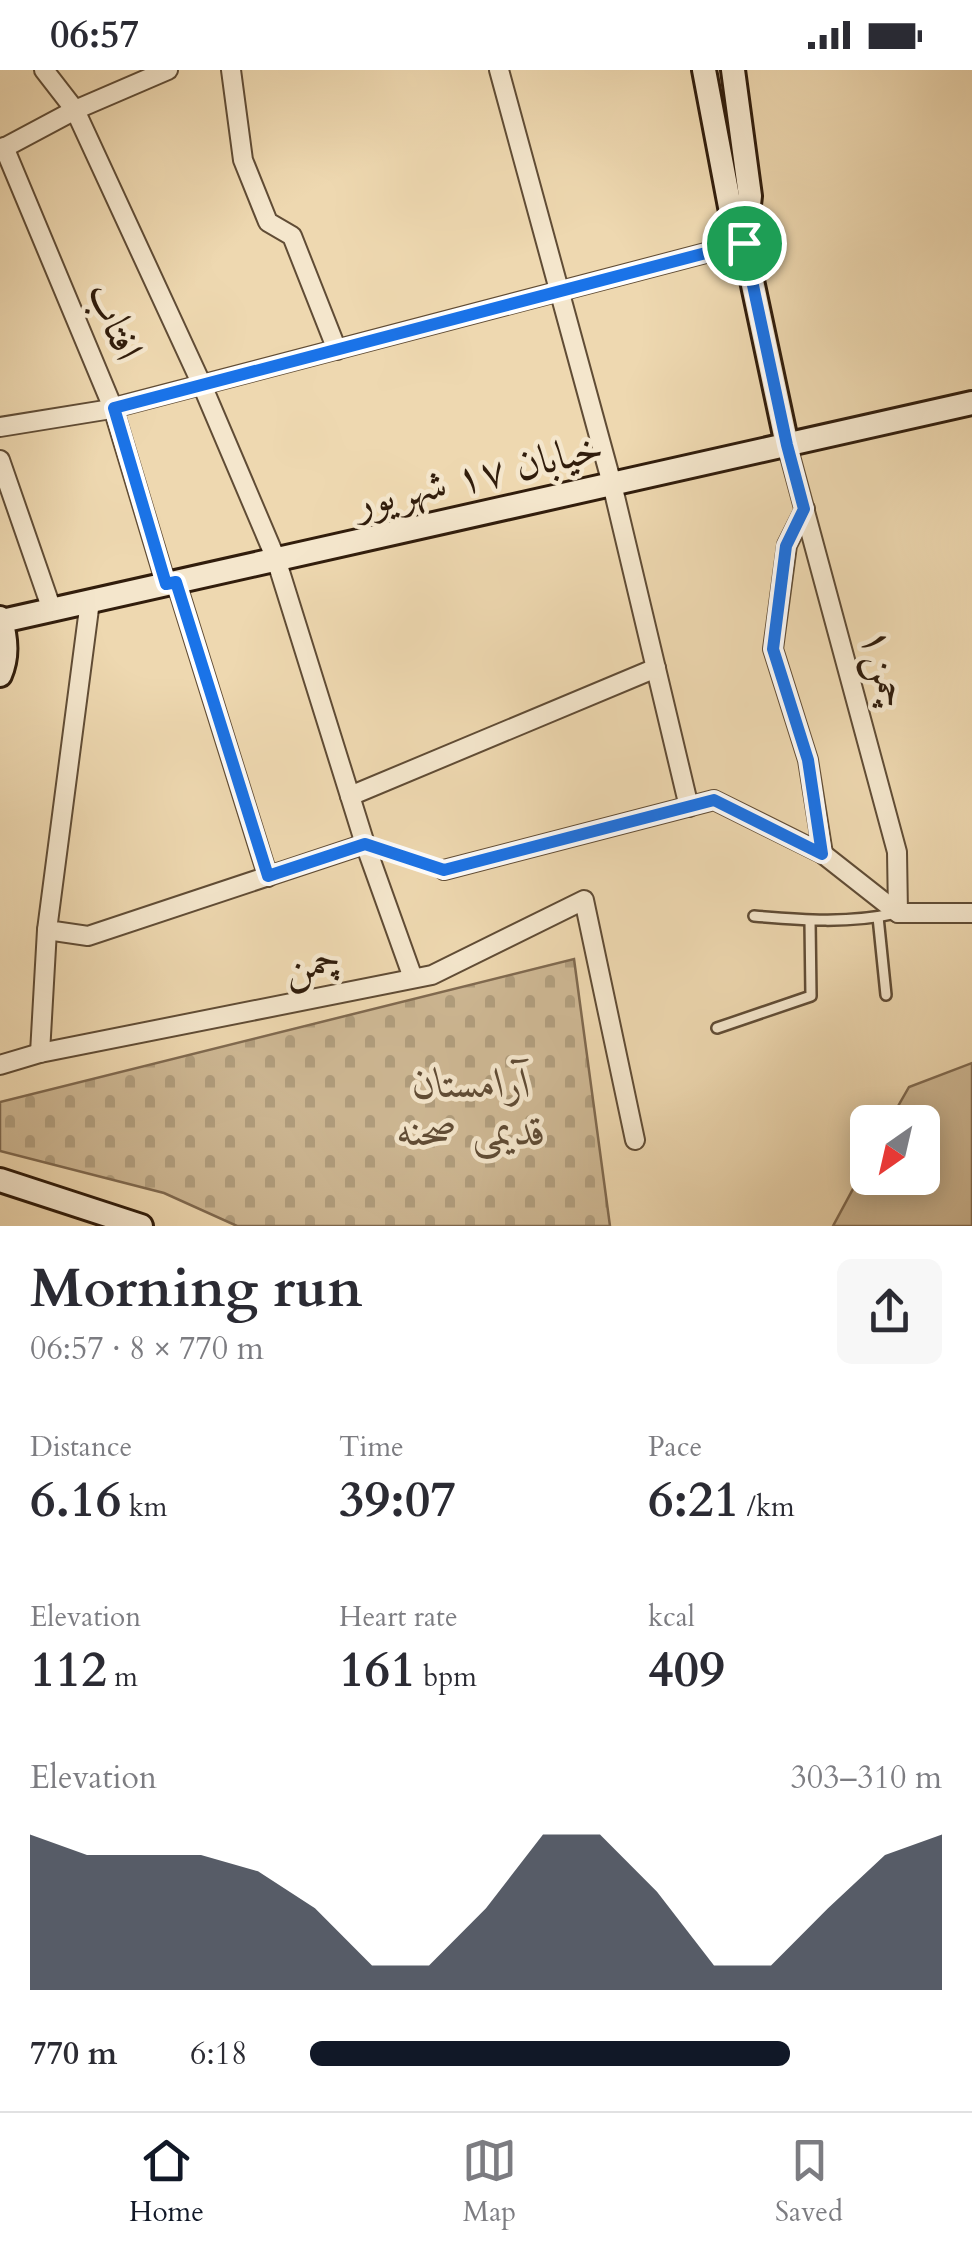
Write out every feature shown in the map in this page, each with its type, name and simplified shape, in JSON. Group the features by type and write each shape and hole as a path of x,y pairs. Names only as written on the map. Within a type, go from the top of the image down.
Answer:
{"street":[{"path":"44,70 76,110 202,385 276,560 365,844 413,978"},
{"path":"2,148 168,70"},
{"path":"231,70 243,160 268,222 292,236 337,350"},
{"path":"499,70 612,484 689,807"},
{"path":"704,70 730,207 744,243 787,445"},
{"path":"733,70 750,196 744,243"},
{"name":"افتاب","path":"2,148 114,408 268,876"},
{"path":"0,427 114,408 744,243"},
{"name":"خیابان ۱۷ شهریور","path":"1,620 972,403"},
{"name":"چمن۱","path":"787,445 897,852 898,912"},
{"path":"0,460 52,610"},
{"path":"804,509 786,546 773,649 808,760 822,854"},
{"path":"40,1053 48,930 90,601"},
{"path":"0,676 6,644 1,620"},
{"path":"350,796 656,668"},
{"path":"444,870 714,800 822,854 898,912 972,913"},
{"path":"48,930 88,936 365,844"},
{"name":"چمن","path":"0,1065 40,1053 432,975 584,900 635,1140"},
{"path":"0,1180 142,1226"}],"lane":[{"path":"754,916 810,921 898,912"},
{"path":"878,917 886,996"},
{"path":"717,1028 811,996 810,921"}],"path":[{"path":"365,844 444,870"}],"green space":[{"name":"آرامستان قدیمی صحنه","path":"574,959 610,1226 237,1226 164,1193 0,1151 0,1102"},
{"path":"972,1063 972,1226 833,1226 850,1194 940,1195 940,1105 899,1105 909,1087"}],"route":[{"path":"744,243 804,509 786,546 773,649 808,760 822,854 714,800 444,870 365,844 268,876 176,582 166,584 114,408 744,243"}]}
